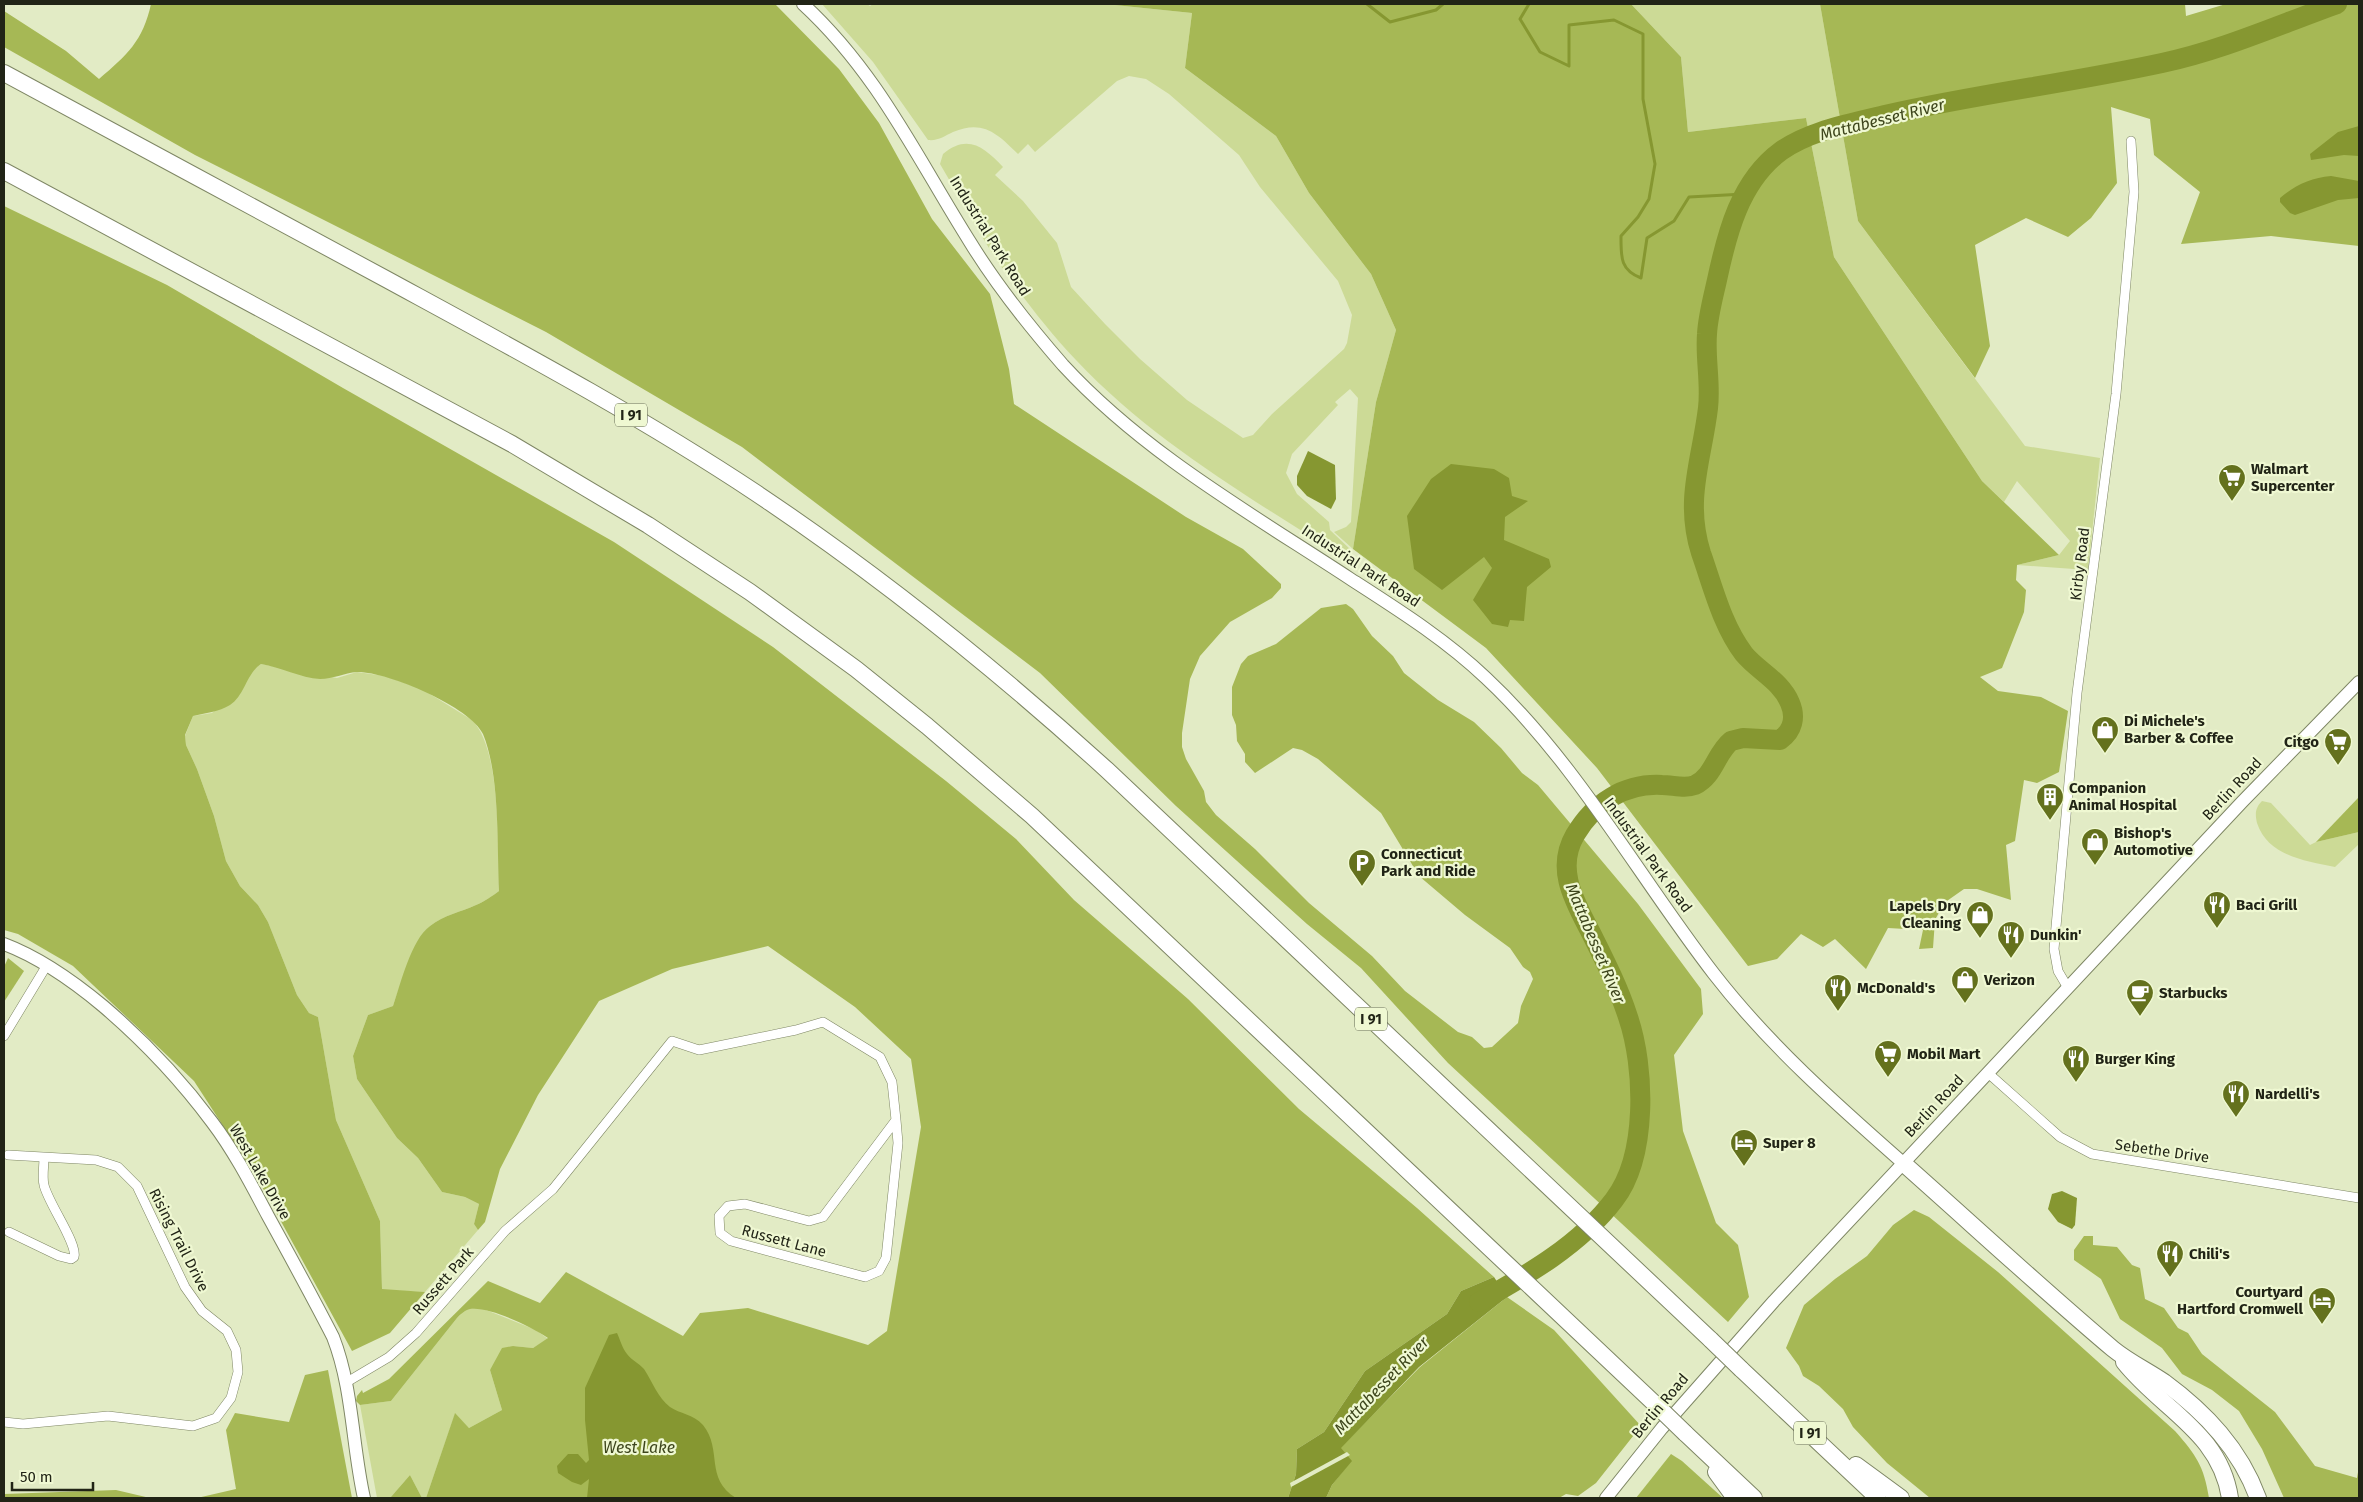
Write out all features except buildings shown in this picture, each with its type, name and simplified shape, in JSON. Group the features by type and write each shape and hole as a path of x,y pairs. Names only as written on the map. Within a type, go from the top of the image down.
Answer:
{"highway":[{"name":"I 91","path":"4,73 462,320 602,398 754,492 859,565 961,644 1085,750 1878,1498"},
{"path":"4,171 536,458 680,545 806,632 914,715 1032,816 1754,1498"},
{"path":"1903,1163 2115,1351 2163,1382 2211,1423 2238,1458 2258,1498"},
{"path":"2115,1351 2137,1378 2207,1442 2224,1472 2230,1498"},
{"path":"1806,1430 1900,1498"},
{"path":"1690,1437 1735,1498"}],"street":[{"name":"Industrial Park Road","path":"803,4 848,52 880,93 906,132 992,276 1015,308 1067,368 1124,423 1187,472 1399,610 1453,650 1506,698 1576,782 1712,971 1752,1020 1812,1081 1903,1163"},
{"name":"Kirby Road","path":"2068,988 2058,971 2054,948 2077,692 2118,368 2134,192 2131,141"},
{"name":"Berlin Road","path":"1606,1498 1645,1449 1718,1364 1903,1163 2266,777 2359,682"},
{"name":"West Lake Drive","path":"4,944 25,952 47,965 87,993 134,1033 177,1078 213,1123 245,1173 333,1337 341,1357 347,1382 364,1498"},
{"path":"4,1036 47,965"},
{"name":"Russett Lane","path":"553,1188 672,1041 699,1050 796,1030 823,1022 880,1057 892,1082 896,1120 898,1143 886,1258 879,1272 866,1277 731,1242 720,1233 719,1216 728,1206 745,1204 810,1222 823,1217 896,1120"},
{"name":"Sebethe Drive","path":"1988,1073 2060,1137 2092,1154 2359,1198"},
{"name":"Rising Trail Drive","path":"4,1422 23,1424 108,1416 193,1426 216,1418 231,1398 238,1372 236,1350 227,1331 202,1311 185,1287 136,1186 118,1167 96,1160 5,1155"},
{"path":"9,1232 60,1256 71,1259 74,1257 75,1254 69,1237 58,1219 43,1185 44,1158"},
{"name":"Russett Park","path":"347,1382 389,1357 416,1333 505,1231 553,1188"}],"shaded area":[{"path":"151,4 775,4 839,69 879,123 932,219 990,294 1009,369 1014,404 1186,517 1243,549 1281,584 1281,588 1272,598 1230,622 1200,656 1190,679 1182,733 1182,747 1186,759 1204,791 1206,802 1216,815 1255,849 1309,903 1372,956 1405,991 1458,1032 1472,1037 1484,1048 1492,1047 1518,1023 1521,1006 1533,979 1530,972 1523,967 1510,948 1465,915 1419,876 1381,813 1318,759 1302,750 1293,748 1255,773 1245,762 1245,754 1237,741 1236,725 1232,715 1232,687 1241,664 1248,656 1276,644 1321,608 1346,604 1353,609 1372,636 1393,656 1404,673 1438,700 1474,722 1501,748 1522,773 1538,785 1638,904 1701,989 1703,1014 1674,1055 1683,1131 1716,1223 1738,1245 1749,1297 1728,1322 1448,1063 1361,968 1307,924 1176,806 1040,673 742,447 546,332 195,155 4,47 4,11 66,51 99,79 126,54 138,38 148,17"},
{"path":"822,4 867,4 870,6 873,4 1105,4 1192,13 1185,68 1276,136 1309,193 1371,274 1396,330 1376,402 1353,549 1334,532 1346,527 1351,522 1358,398 1350,389 1335,402 1338,405 1292,454 1286,473 1297,494 1329,522 1330,530 1351,550 1344,558 1238,490 1170,442 1137,417 1076,360 1040,319 998,262 940,164 943,154 960,145 976,146 990,154 1003,167 995,175 1023,201 1057,243 1071,287 1140,359 1187,400 1243,438 1253,435 1272,414 1344,349 1347,343 1352,315 1338,281 1260,187 1239,155 1169,94 1146,79 1129,76 1117,81 1035,152 1028,144 1018,154 997,135 981,128 973,127 964,128 938,139 928,140 873,62"},
{"path":"1105,4 1631,4 1681,57 1688,132 1806,118 1834,257 1982,481 2059,555 2017,565 2016,580 2026,590 2024,612 2002,668 1980,677 1998,691 2041,697 2068,711 2059,772 2037,783 2024,780 2015,841 2006,845 2011,900 1977,889 1964,889 1944,903 1935,920 1933,948 1919,949 1923,930 1888,928 1866,969 1835,939 1823,947 1801,934 1777,959 1748,966 1597,768 1486,648 1353,549 1376,402 1396,330 1371,274 1309,193 1276,136 1185,68 1192,13"},
{"path":"1631,4 1820,4 1858,221 2025,446 2100,458 2088,570 2017,565 2059,555 2070,541 2017,481 2004,502 1982,481 1834,257 1806,118 1688,132 1681,57"},
{"path":"1820,4 2185,4 2186,16 2226,4 2359,4 2359,246 2271,236 2181,244 2200,192 2154,155 2150,119 2111,107 2117,183 2091,218 2068,237 2026,218 1975,245 1990,346 1975,378 1858,221"},
{"path":"4,206 167,285 343,388 614,542 773,647 946,781 1016,839 1074,900 1188,999 1299,1109 1417,1208 1494,1277 1461,1291 1447,1314 1365,1371 1324,1432 1297,1449 1296,1474 1288,1498 426,1498 455,1413 469,1428 502,1410 490,1370 502,1348 513,1346 533,1348 548,1338 532,1328 499,1314 470,1309 463,1312 457,1318 391,1401 360,1405 356,1401 357,1396 362,1390 363,1393 389,1379 488,1281 540,1303 566,1272 683,1336 700,1313 748,1308 868,1345 887,1331 921,1127 911,1059 855,1007 768,946 672,969 599,1001 538,1095 500,1169 485,1222 478,1230 474,1224 479,1204 465,1197 442,1192 418,1158 397,1138 357,1079 353,1056 368,1015 393,1006 407,963 417,941 423,933 441,919 479,904 499,891 495,790 483,734 475,724 446,702 387,677 357,672 320,679 305,677 261,664 252,673 239,696 230,705 217,711 193,716 185,735 186,745 214,816 226,861 240,886 258,905 268,922 297,995 309,1013 318,1017 336,1120 380,1221 382,1289 425,1292 390,1333 352,1351 260,1183 194,1081 73,966 18,934 4,930"},
{"path":"261,664 337,678 357,672 385,676 422,689 472,720 482,734 489,753 496,801 499,891 479,904 441,919 424,932 408,963 393,1006 368,1015 353,1056 357,1079 397,1138 418,1158 442,1192 465,1197 479,1204 474,1224 478,1230 425,1292 382,1290 380,1221 336,1120 318,1017 309,1013 297,995 268,922 258,905 240,886 226,861 214,816 186,745 185,736 193,716 212,713"},
{"path":"2359,797 2359,832 2316,842"},
{"path":"2262,801 2271,803 2310,845 2359,832 2359,844 2335,867 2289,855 2270,843 2262,834 2257,823 2256,814 2258,806"},
{"path":"8,958 24,971 4,1002 4,967"},
{"path":"1914,1210 1929,1217 1998,1272 2175,1431 2202,1469 2209,1498 1930,1498 1887,1463 1853,1427 1843,1409 1819,1386 1803,1376 1799,1366 1786,1348 1804,1305 1867,1256 1893,1225"},
{"path":"2084,1236 2093,1236 2093,1245 2117,1247 2132,1265 2140,1268 2145,1299 2164,1308 2178,1328 2188,1333 2202,1354 2275,1412 2315,1466 2357,1478 2359,1466 2359,1498 2284,1498 2262,1449 2239,1411 2212,1390 2182,1374 2162,1348 2120,1319 2101,1279 2074,1260 2074,1250"},
{"path":"1507,1297 1554,1330 1641,1426 1596,1483 1578,1496 1566,1494 1559,1498 1326,1498 1332,1485 1351,1461 1340,1448 1420,1367"},
{"path":"481,1308 536,1330 548,1339 533,1348 513,1346 490,1370 502,1410 469,1428 455,1414 426,1498 422,1498 410,1475 390,1498 377,1498 360,1405 391,1401 457,1318 467,1309"},
{"path":"328,1370 352,1498 197,1498 236,1489 226,1430 235,1413 289,1422 305,1375"},
{"path":"1671,1454 1682,1461 1723,1498 1636,1498"},
{"path":"410,1475 422,1498 390,1498"},
{"path":"116,1490 150,1498 4,1498 4,1494"}],"water":[{"path":"2359,126 2359,156 2344,155 2311,160 2310,154 2338,132"},
{"path":"2331,176 2359,181 2359,198 2338,200 2295,215 2290,213 2280,202 2280,198 2291,189 2310,180"},
{"path":"1308,451 1335,465 1336,499 1331,509 1307,496 1297,485 1297,476"},
{"path":"1451,464 1494,469 1509,478 1512,496 1528,501 1505,517 1504,540 1549,559 1551,567 1527,587 1524,621 1510,620 1508,627 1492,624 1473,600 1492,568 1484,557 1442,590 1414,569 1407,516 1431,479"},
{"path":"2062,1191 2077,1198 2075,1225 2072,1229 2058,1222 2048,1209 2052,1194"},
{"path":"1494,1277 1507,1297 1419,1367 1341,1448 1352,1461 1332,1485 1326,1498 1288,1498 1296,1474 1297,1449 1324,1432 1365,1371 1447,1314 1461,1291"},
{"name":"West Lake","path":"617,1333 625,1352 644,1369 666,1403 703,1425 709,1434 712,1444 720,1482 736,1498 587,1498 589,1479 581,1485 572,1482 558,1473 557,1466 568,1454 578,1454 586,1463 589,1460 585,1420 585,1388 609,1335"}],"pier":[{"path":"1347,1452 1350,1455 1291,1487 1290,1483"}],"waterway":[{"path":"1367,4 1390,22 1436,10 1443,4"},
{"path":"1529,4 1520,19 1540,52 1569,66 1569,25 1614,20 1643,34 1643,99 1655,164 1649,199 1638,217 1621,236 1623,262 1629,271 1641,278 1647,238 1674,221 1689,197 1744,194"},
{"name":"Mattabesset River","path":"1479,1302 1552,1258 1600,1216 1614,1200 1625,1182 1633,1160 1638,1136 1640,1085 1634,1037 1616,986 1580,913 1570,888 1567,862 1569,848 1575,835 1591,813 1611,797 1635,787 1648,785 1683,787 1695,785 1707,776 1731,741 1743,738 1780,740 1788,732 1792,723 1792,708 1786,695 1775,682 1744,654 1730,631 1701,553 1694,515 1696,480 1709,399 1707,343 1710,314 1725,244 1737,209 1755,177 1781,151 1805,138 1831,128 1954,101 2185,58 2229,44 2337,4"}],"place":[{"name":"Walmart Supercenter","path":"2232,502"},
{"name":"Di Michele's Barber & Coffee","path":"2105,754"},
{"name":"Citgo","path":"2338,766"},
{"name":"Companion Animal Hospital","path":"2050,821"},
{"name":"Bishop's Automotive","path":"2095,866"},
{"name":"Connecticut Park and Ride","path":"1362,887"},
{"name":"Baci Grill","path":"2217,929"},
{"name":"Lapels Dry Cleaning","path":"1980,939"},
{"name":"Dunkin'","path":"2011,959"},
{"name":"Verizon","path":"1965,1004"},
{"name":"McDonald's","path":"1838,1012"},
{"name":"Starbucks","path":"2140,1017"},
{"name":"Mobil Mart","path":"1888,1078"},
{"name":"Burger King","path":"2076,1083"},
{"name":"Nardelli's","path":"2236,1118"},
{"name":"Super 8","path":"1744,1167"},
{"name":"Chili's","path":"2170,1278"},
{"name":"Courtyard Hartford Cromwell","path":"2322,1325"}]}
